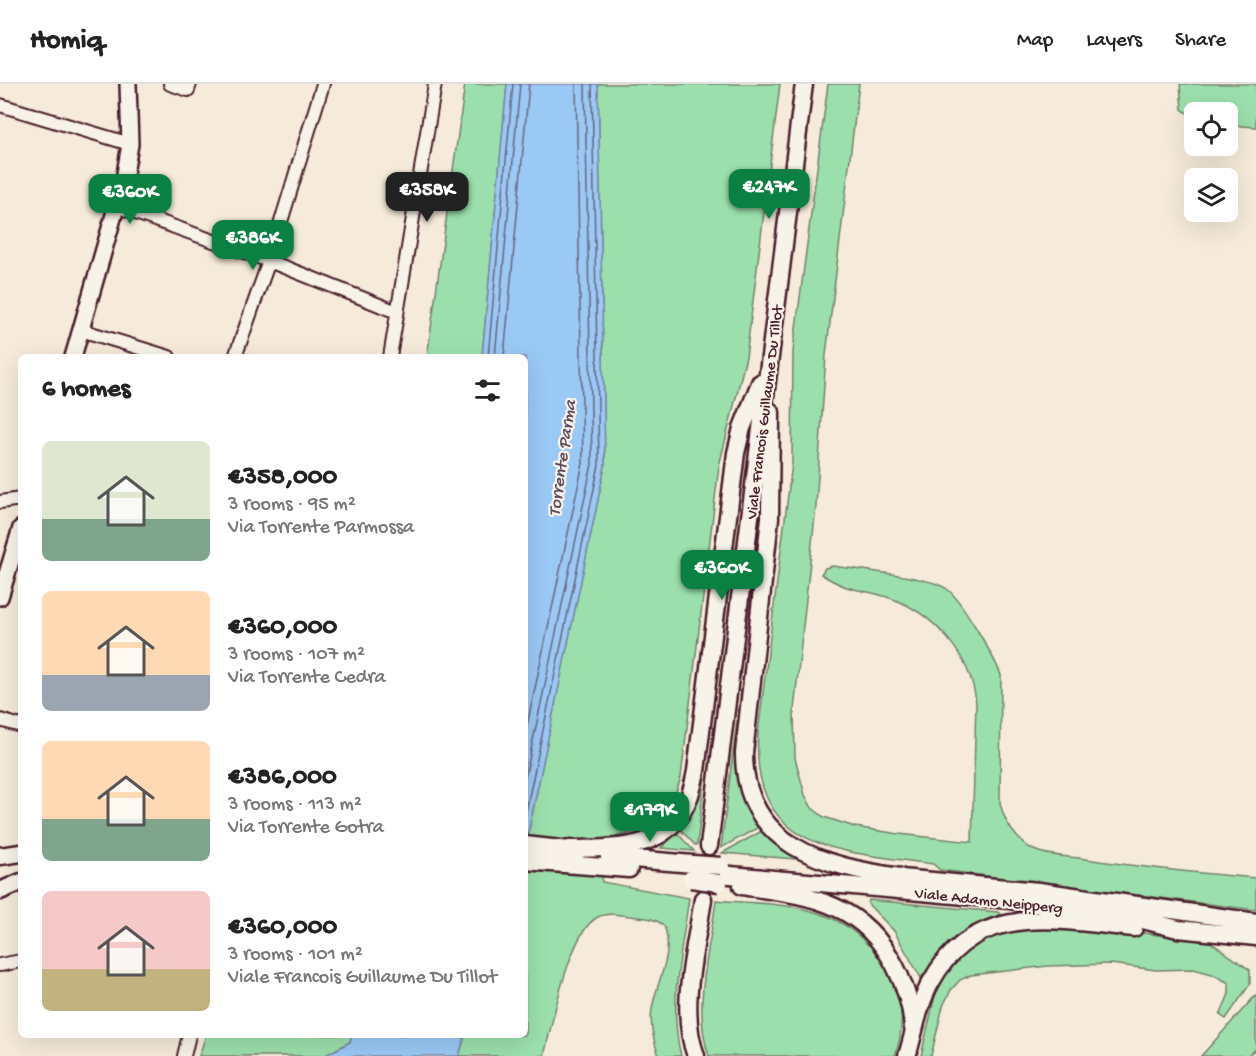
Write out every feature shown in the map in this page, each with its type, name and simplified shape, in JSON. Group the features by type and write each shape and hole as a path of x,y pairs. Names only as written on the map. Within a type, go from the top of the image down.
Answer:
{"main road":[{"name":"Viale Francois Guillaume Du Tillot","path":"709,846 804,84"},
{"path":"604,857 656,838 676,822 690,800 696,771 736,453 742,428 769,360"},
{"path":"769,360 772,452 770,518 744,753 748,786 768,825 802,853 836,865 900,877"},
{"path":"528,845 569,849 674,870 692,871"},
{"path":"0,856 18,853"},
{"path":"528,861 604,857 720,874 831,904 852,915 878,938 891,958 905,992 913,1029"},
{"name":"Viale Adamo Neipperg","path":"720,874 900,877 1039,891 1256,922"},
{"name":"Viale Adamo Neipperg","path":"720,874 1010,900 1139,919 1178,929 1256,937"},
{"path":"0,891 18,883"},
{"path":"696,1056 690,1037 689,1014 703,899"},
{"path":"907,1056 913,1029 928,988 945,961 963,943 995,926 1033,920 1178,929"}],"street":[{"path":"75,354 119,207 129,144 128,84"},
{"path":"170,84 188,90 190,84"},
{"path":"236,354 268,261 322,84"},
{"path":"390,354 435,84"},
{"path":"0,105 129,144"},
{"path":"119,207 268,261 397,312"},
{"path":"81,330 159,354"},
{"path":"0,502 18,500"},
{"path":"0,597 18,538"},
{"path":"0,720 18,725"},
{"path":"0,965 18,962"},
{"path":"184,1056 188,1038"}],"green space":[{"path":"465,84 507,84 482,354 427,354"},
{"path":"598,84 780,84 746,357 719,466 681,777 670,804 654,821 645,828 606,838 602,882 689,898 676,997 677,1037 681,1056 659,1056 652,1027 651,1015 654,999 666,957 667,936 664,926 648,918 609,914 598,917 578,940 563,980 544,1056 459,1056 464,1038 528,1038 528,834 605,466"},
{"path":"828,84 859,84 826,355 816,506 794,710 795,758 805,795 812,808 824,817 855,827 972,842 976,703 973,686 959,654 935,626 906,605 890,598 848,587 821,574 825,568 833,566 926,580 947,589 953,595 977,629 1001,675 1000,803 1004,817 1016,836 1034,850 1050,855 1167,870 1256,878 1256,910 940,870 933,864 836,849 809,839 786,824 769,803 760,773 758,733 792,463 793,351"},
{"path":"1180,84 1256,84 1256,127 1238,126 1238,102 1184,102 1184,110"},
{"path":"737,720 736,763 740,789 759,827 721,848"},
{"path":"706,766 697,845 695,845 680,829 699,799"},
{"path":"762,831 777,846 796,859 722,853"},
{"path":"677,833 693,850 694,851 661,848"},
{"path":"716,900 778,905 817,913 836,920 868,945 872,942 888,969 899,996 901,1025 895,1056 709,1056 704,1038 702,999"},
{"path":"869,900 1001,914 970,929 952,942 921,978 894,931 868,904"},
{"path":"1046,928 1143,933 1210,942 1250,970 1250,984 1226,1019 1220,1015 1229,994 1229,983 1212,974 1194,969 1156,970 1111,964 1048,966 971,975 960,980 951,990 943,1006 931,1056 921,1056 937,987 957,957 981,940 1003,931"},
{"path":"1256,995 1256,1049 1247,1056 1201,1056"},
{"path":"205,1038 351,1038 350,1042 324,1056 199,1056"}],"water":[{"name":"Torrente Parma","path":"507,84 598,84 605,466 528,834 528,354 482,354"},
{"path":"351,1038 464,1038 459,1056 324,1056 350,1042"}]}
